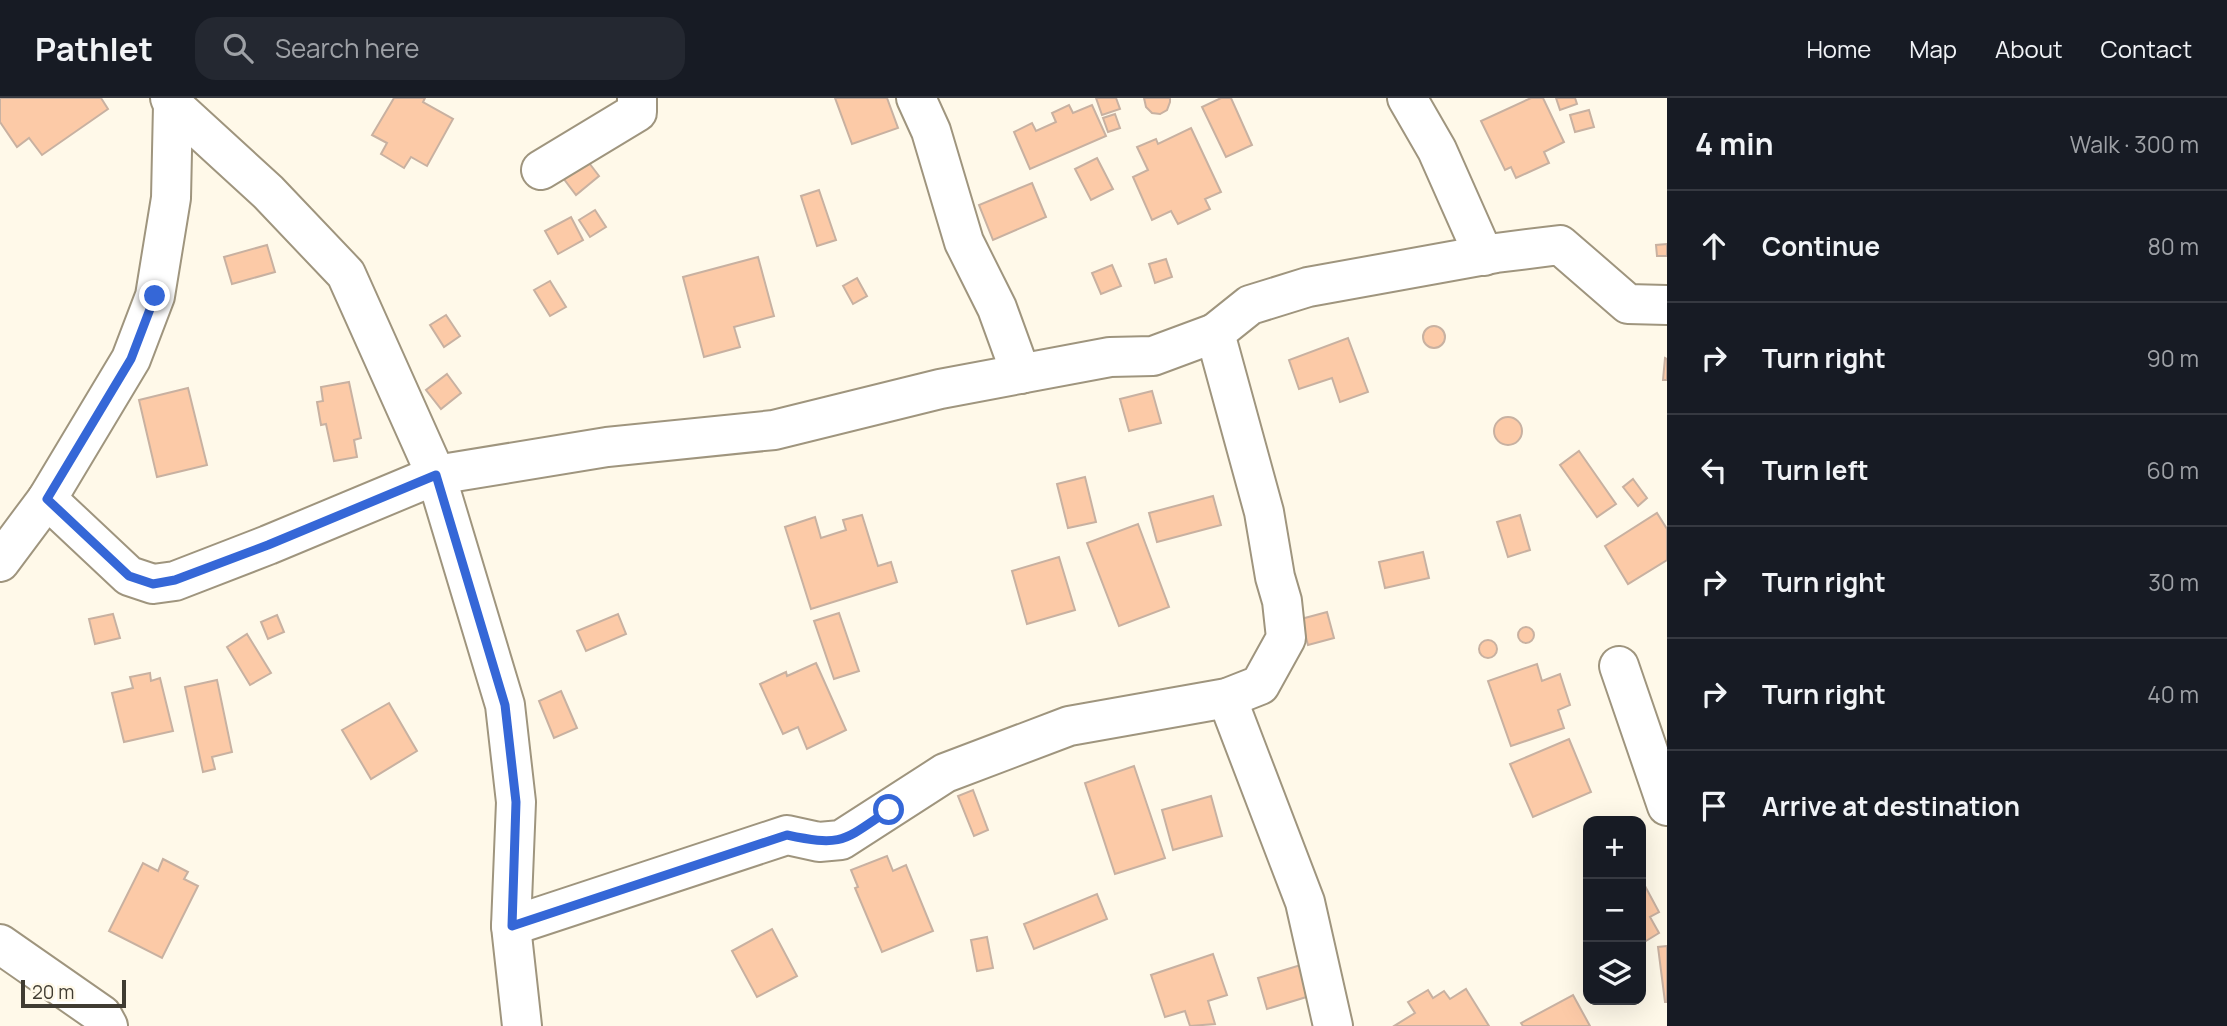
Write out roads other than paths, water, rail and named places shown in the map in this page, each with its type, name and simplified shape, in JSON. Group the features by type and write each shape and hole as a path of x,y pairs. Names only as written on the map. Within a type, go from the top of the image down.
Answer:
{"street":[{"path":"541,170 638,112 637,98"},
{"path":"916,98 930,131 964,242 998,309 1021,374"},
{"path":"1406,98 1437,150 1484,256"},
{"path":"172,102 268,192 346,274 436,475 505,705 516,802 512,926 523,1026"},
{"path":"0,562 47,499 131,359 155,296 171,198 172,102"},
{"path":"47,499 129,576 153,584 175,580 256,549 436,475 607,447 774,430 940,389 1110,357 1153,356 1215,332 1251,305 1308,287 1560,245 1628,304 1667,305"},
{"path":"512,926 787,835 819,842 841,840 945,773 1069,726 1227,698 1260,685 1286,638 1282,601 1275,577 1264,512 1215,332"},
{"path":"1619,666 1667,806"},
{"path":"1227,698 1305,902 1332,1025"},
{"path":"0,944 102,1015 108,1026"}]}
